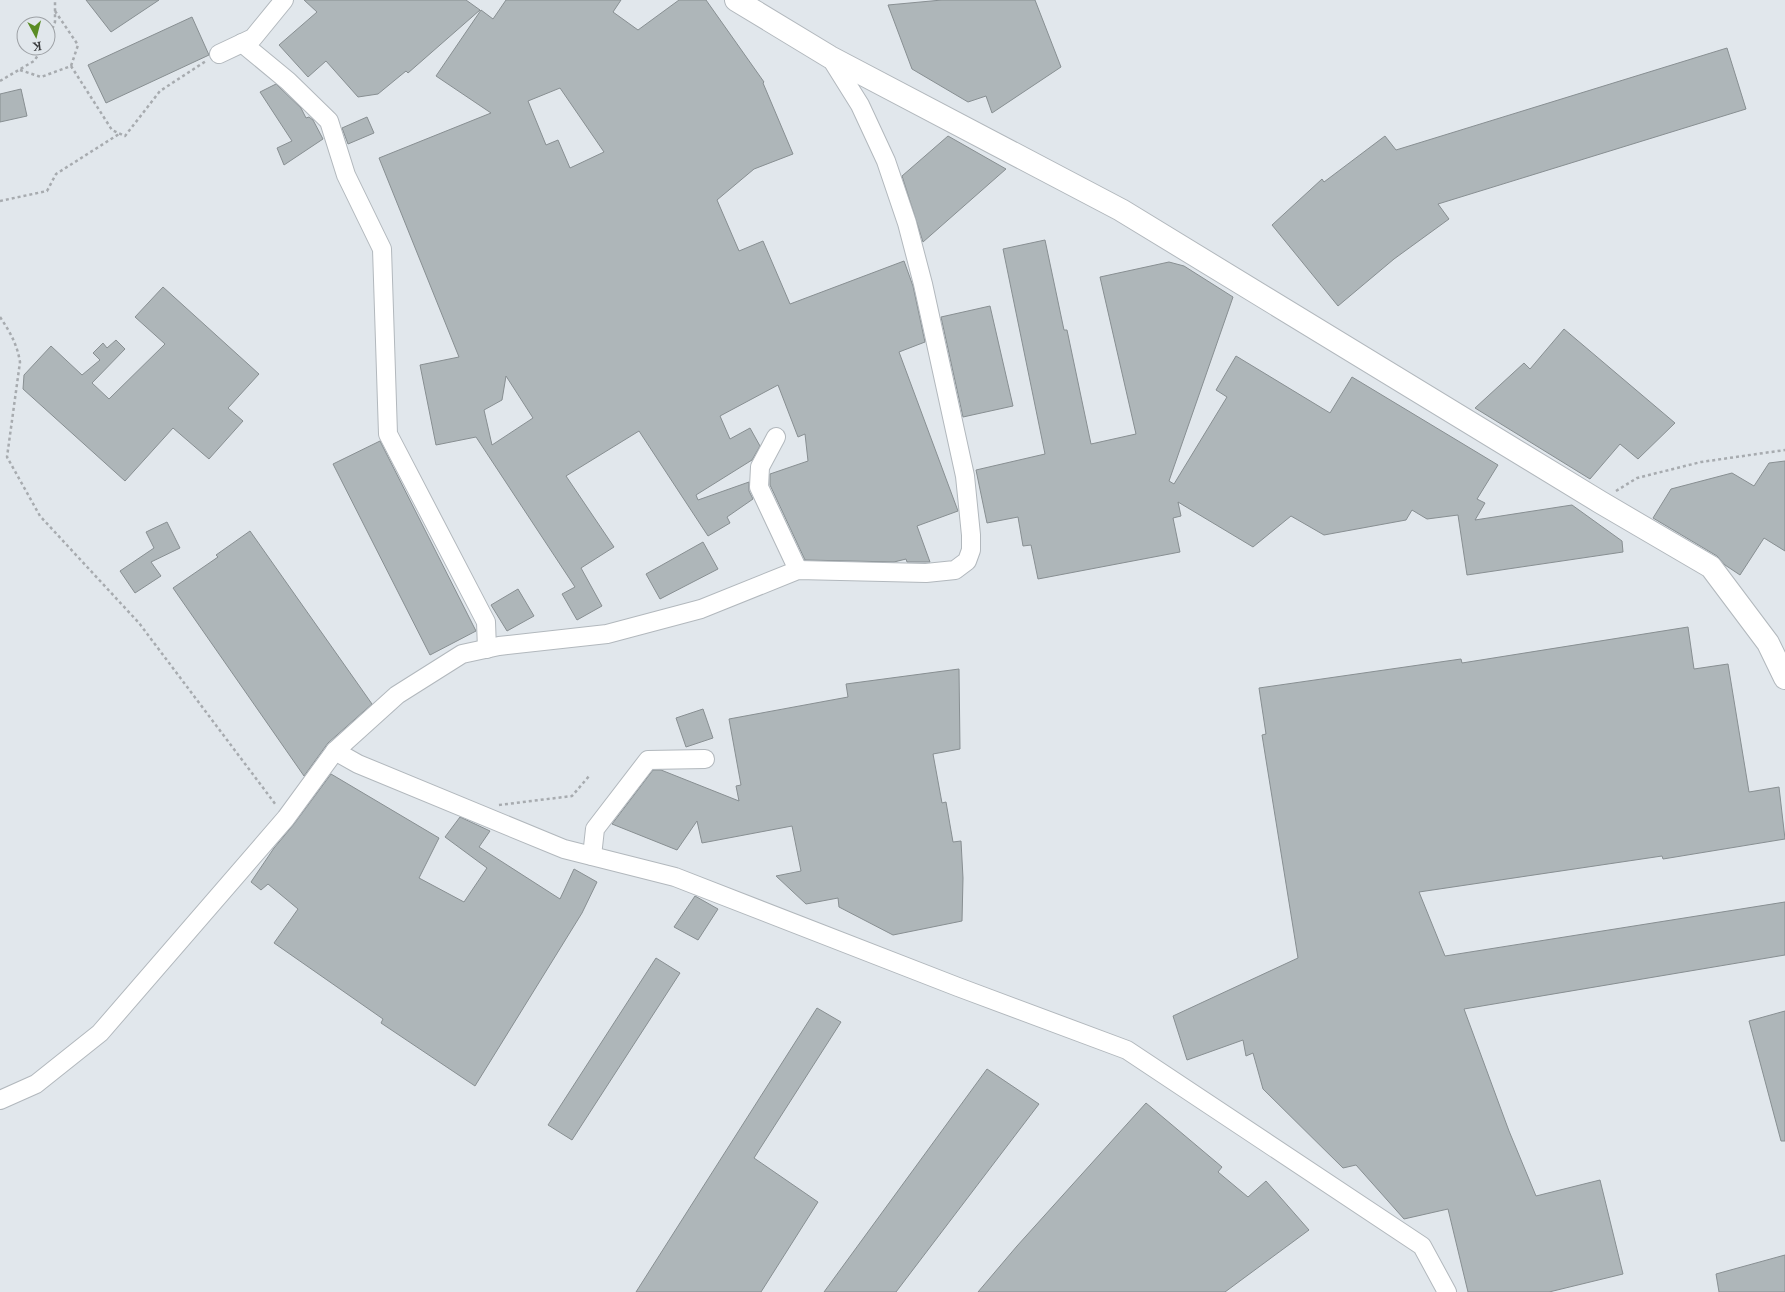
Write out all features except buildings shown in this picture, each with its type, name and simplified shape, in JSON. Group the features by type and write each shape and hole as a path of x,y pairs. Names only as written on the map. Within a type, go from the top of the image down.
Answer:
{"street":[{"path":"219,54 253,38 284,0"},
{"path":"736,0 830,57 1121,210 1600,502 1711,567 1768,643 1785,678"},
{"path":"242,43 288,81 329,121 346,175 382,249 388,434 486,622 486,649"},
{"path":"0,1100 36,1084 100,1033 286,818 335,751 398,696 462,654 486,649 607,634 701,609 798,570 926,573 955,570 967,561 971,550 965,476 923,284 907,223 886,161 860,105 830,57"},
{"path":"776,437 760,467 759,487 798,570"},
{"path":"335,751 358,764 564,849 675,877 958,987 1127,1050 1422,1246 1447,1292"},
{"path":"592,856 595,829 648,760 705,759"}],"path":[{"path":"55,0 55,16"},
{"path":"55,11 78,45 71,66"},
{"path":"71,66 112,130 125,136 160,91 219,54"},
{"path":"0,81 34,61 37,56"},
{"path":"20,70 41,77 71,66"},
{"path":"0,201 47,191 56,174 119,134"},
{"path":"0,317 11,333 17,348 20,362 7,457 40,516 140,622 286,818"},
{"path":"1600,502 1637,478 1701,462 1785,450"},
{"path":"490,818 499,804 572,796 590,775"}]}
